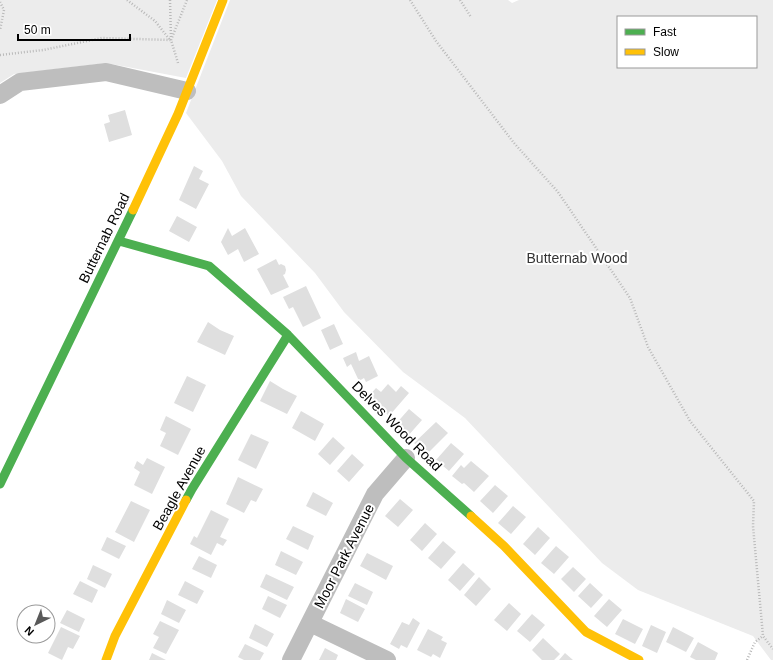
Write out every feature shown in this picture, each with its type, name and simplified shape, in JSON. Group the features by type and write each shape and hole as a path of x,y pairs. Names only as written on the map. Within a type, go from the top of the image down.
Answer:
{"street":[{"name":"Butternab Road","path":"0,484 119,241 178,114 223,0"},
{"path":"0,95 20,82 106,72 186,91"},
{"name":"Delves Wood Road","path":"119,241 209,266 288,335 406,458 504,546 586,632 639,660"},
{"name":"Beagle Avenue","path":"106,660 115,636 192,489 288,335"},
{"name":"Moor Park Avenue","path":"291,660 375,494 406,458"},
{"path":"310,623 387,660"}],"path":[{"path":"127,0 155,21 171,40"},
{"path":"170,0 171,40 186,91"},
{"path":"171,40 187,0"},
{"path":"410,0 436,41 514,143 558,192 630,298 648,347 690,421 754,501 753,526 763,636 773,649"},
{"path":"460,0 471,17"},
{"path":"0,2 4,10 0,30"},
{"path":"0,55 43,50 102,38 171,40"},
{"path":"747,660 755,642 763,636"}],"green space":[{"path":"0,0 217,0 186,78 106,63 14,74 0,83"},
{"name":"Butternab Wood","path":"230,0 508,0 512,3 519,0 773,0 773,660 771,660 753,636 638,590 602,563 465,418 403,372 344,312 315,273 241,196 222,161 186,113"}],"building":[{"path":"125,110 132,135 109,142 104,124 110,122 108,115"},
{"path":"194,166 203,171 199,179 209,184 196,209 179,200"},
{"path":"177,216 197,227 189,242 169,231"},
{"path":"228,228 232,236 245,228 259,254 244,262 238,249 228,255 221,242"},
{"path":"276,259 279,265 281,264 285,266 286,270 285,274 283,275 289,287 271,295 257,269"},
{"path":"306,286 321,318 303,327 293,307 289,309 283,297"},
{"path":"208,322 220,330 234,336 225,355 197,342"},
{"path":"334,324 343,344 330,350 321,330"},
{"path":"356,352 359,361 369,356 378,376 366,382 364,378 359,381 351,364 347,367 343,358"},
{"path":"187,376 206,385 193,412 174,403"},
{"path":"270,381 297,396 287,414 260,401"},
{"path":"388,384 396,392 401,386 409,393 389,416 368,397 376,388 381,392"},
{"path":"409,409 422,420 407,437 394,426"},
{"path":"301,411 324,424 315,441 292,428"},
{"path":"166,416 191,429 178,455 160,446 166,433 160,430"},
{"path":"436,422 448,433 427,454 414,443"},
{"path":"251,434 269,442 256,469 238,460"},
{"path":"333,437 345,448 330,465 318,454"},
{"path":"451,443 464,454 449,471 436,460"},
{"path":"352,454 364,465 349,482 337,471"},
{"path":"147,458 165,467 152,494 134,485 140,472 134,468 137,461 143,465"},
{"path":"471,461 489,476 474,492 464,483 462,484 452,476 461,465 464,468"},
{"path":"238,477 263,489 256,502 251,500 244,513 226,504"},
{"path":"495,485 508,496 493,513 480,501"},
{"path":"313,492 333,503 326,516 306,506"},
{"path":"400,499 413,510 398,527 385,516"},
{"path":"131,501 150,510 134,542 115,532"},
{"path":"513,506 526,517 511,534 498,523"},
{"path":"211,510 229,519 220,537 227,540 223,546 217,543 211,555 190,544 194,536 197,538"},
{"path":"425,523 437,534 422,551 410,540"},
{"path":"293,526 314,536 308,550 286,539"},
{"path":"538,527 550,538 535,555 523,544"},
{"path":"107,537 126,546 119,559 101,550"},
{"path":"443,541 456,552 441,569 428,558"},
{"path":"556,546 569,557 554,574 541,563"},
{"path":"281,551 303,562 296,575 275,565"},
{"path":"367,553 393,566 386,580 360,566"},
{"path":"199,556 217,565 211,578 192,569"},
{"path":"463,563 475,574 460,591 448,580"},
{"path":"93,565 112,574 105,588 87,579"},
{"path":"573,567 586,579 574,592 561,579"},
{"path":"266,574 294,587 287,600 260,587"},
{"path":"479,577 491,589 476,606 464,595"},
{"path":"80,581 98,590 92,603 73,594"},
{"path":"185,581 204,591 197,604 178,595"},
{"path":"355,583 373,592 367,605 348,596"},
{"path":"590,583 603,595 591,608 578,596"},
{"path":"268,596 287,605 280,618 262,609"},
{"path":"346,599 365,609 358,622 340,613"},
{"path":"609,599 622,610 607,627 594,616"},
{"path":"167,600 186,610 179,623 161,614"},
{"path":"509,603 521,614 507,631 494,620"},
{"path":"67,610 85,619 79,632 60,623"},
{"path":"532,614 545,625 530,642 517,631"},
{"path":"413,618 420,623 407,648 401,645 399,649 390,644 402,622 409,625"},
{"path":"623,619 643,629 635,644 615,634"},
{"path":"160,621 179,630 166,654 153,648 159,637 153,634"},
{"path":"255,624 274,634 267,647 249,638"},
{"path":"651,625 666,632 657,653 642,646"},
{"path":"61,627 80,636 73,649 68,647 62,660 48,653 52,644 56,644 56,637"},
{"path":"673,627 694,638 686,652 666,642"},
{"path":"428,629 443,637 441,640 447,643 440,658 433,654 431,657 417,650"},
{"path":"543,638 560,654 554,660 542,660 532,650"},
{"path":"698,642 718,653 715,660 696,660 690,657"},
{"path":"245,644 264,653 260,660 244,660 238,657"},
{"path":"325,648 338,655 336,660 319,660"},
{"path":"152,653 166,660 149,660"},
{"path":"565,653 573,660 559,660"}],"traffic: fast":[{"path":"0,484 133,210"},
{"path":"119,241 209,266 288,335 406,458 471,516"},
{"path":"186,500 288,335"}],"traffic: slow":[{"path":"133,210 178,114 223,0"},
{"path":"106,660 115,636 186,500"},
{"path":"471,516 504,546 586,632 639,660"}]}
